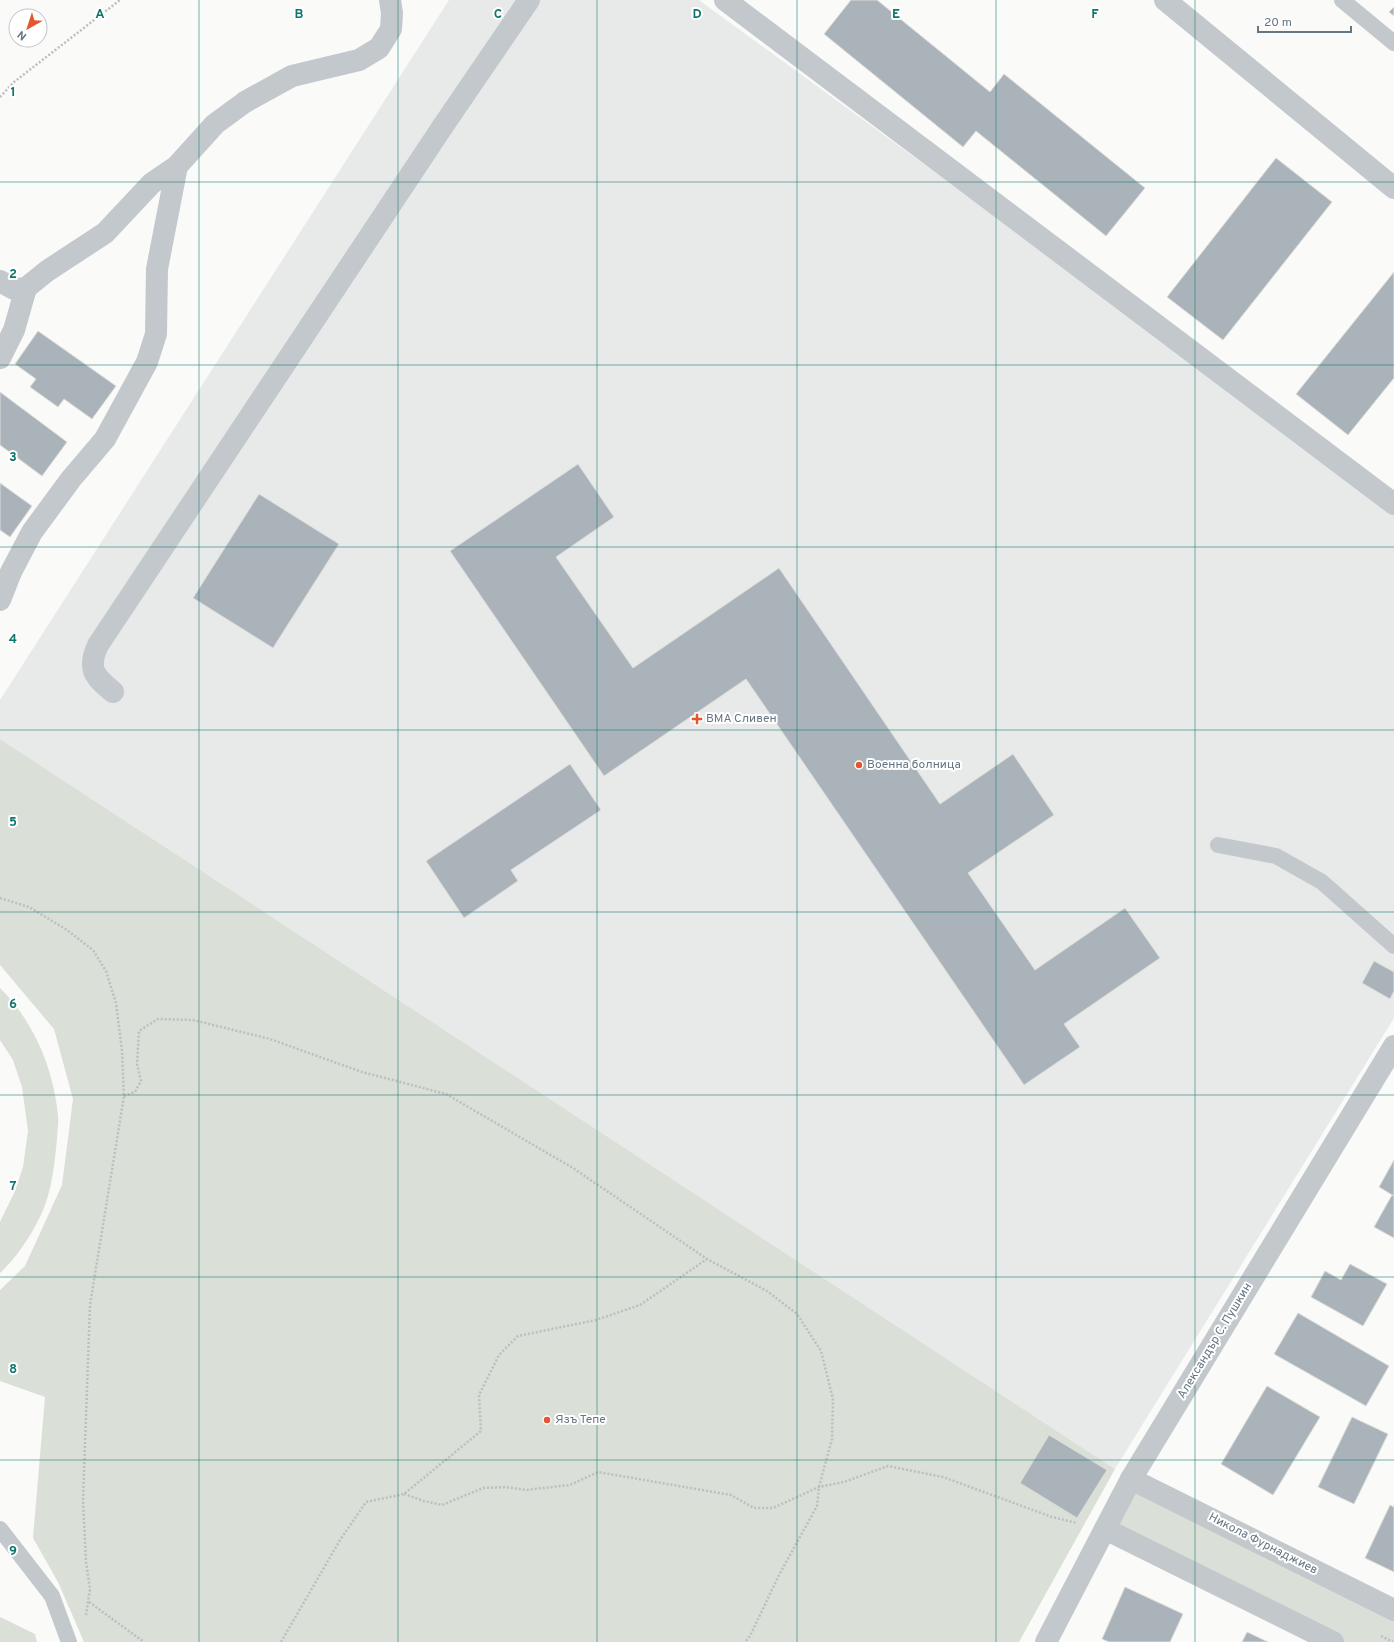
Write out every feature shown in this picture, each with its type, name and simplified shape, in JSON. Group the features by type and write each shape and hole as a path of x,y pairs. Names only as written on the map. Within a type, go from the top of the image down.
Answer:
{"street":[{"path":"0,358 14,330 26,288 47,271 105,233 152,183 177,166 215,124 245,102 292,76 359,60 379,48 391,29 392,13 390,0"},
{"path":"113,692 101,682 94,672 92,657 98,644 443,126 529,0"},
{"path":"726,0 1394,504"},
{"path":"1165,0 1394,188"},
{"path":"0,600 11,572 32,532 71,479 105,439 147,362 156,334 157,269 177,166"},
{"path":"0,281 14,288 26,288"},
{"name":"Александър С. Пушкин","path":"1046,1642 1132,1479 1394,1046"},
{"name":"Никола Фурнаджиев","path":"1132,1479 1394,1610"},
{"path":"1105,1529 1333,1642"}],"lane":[{"path":"1342,0 1394,43"},
{"path":"1218,845 1276,856 1322,882 1394,946"},
{"path":"0,1529 52,1596 69,1642"}],"path":[{"path":"0,97 14,82 120,0"},
{"path":"0,898 29,907 67,930 93,950 106,971 116,1003 122,1051 124,1096 90,1305 83,1500 86,1562 90,1589 89,1602 84,1618"},
{"path":"124,1096 136,1092 141,1081 137,1064 139,1031 158,1019 193,1020 270,1039 362,1072 446,1094 573,1168 707,1258 767,1291 797,1314 821,1351 833,1399 832,1439 819,1487 817,1506 779,1575 750,1636 745,1642"},
{"path":"281,1642 340,1540 366,1502 404,1494 480,1431 479,1395 499,1355 518,1336 596,1320 640,1305 707,1258"},
{"path":"404,1494 442,1505 482,1488 506,1487 526,1490 570,1485 598,1472 731,1495 754,1508 773,1508 819,1487 844,1482 888,1466 943,1477 1052,1517 1105,1529"},
{"path":"89,1602 144,1642"}],"shaded area":[{"name":"ВМА Сливен","path":"449,0 699,0 1394,507 1394,1018 1115,1469 0,739 0,700"},
{"path":"0,739 1115,1469 1019,1642 84,1642 58,1582 33,1538 45,1397 0,1381 0,1290 25,1266 62,1185 73,1099 54,1029 0,965"},
{"path":"0,988 23,1015 40,1046 52,1080 58,1121 52,1177 44,1208 28,1239 14,1258 0,1273 0,1222 15,1191 23,1167 28,1131 22,1087 13,1060 0,1040"},
{"path":"1131,1479 1394,1610 1394,1642 1333,1642 1105,1529"},
{"path":"0,1617 35,1634 37,1642 0,1642"}],"building":[{"path":"851,0 877,0 990,92 1004,74 1145,188 1106,236 976,131 963,147 824,34"},
{"path":"1394,7 1394,16 1389,12"},
{"path":"1276,158 1332,202 1223,340 1167,297"},
{"path":"1394,272 1394,378 1348,435 1296,394"},
{"path":"38,331 116,386 92,419 64,399 58,407 30,387 36,379 15,364"},
{"path":"0,392 67,442 42,476 0,445"},
{"name":"Военна болница","path":"578,464 614,517 556,557 633,668 779,568 940,804 1013,754 1054,815 968,873 1035,970 1125,908 1160,958 1064,1024 1080,1047 1024,1085 746,679 604,776 450,551"},
{"path":"0,483 32,506 10,537 0,530"},
{"path":"259,494 339,544 273,648 193,598"},
{"path":"570,764 601,810 511,870 518,881 464,918 426,861"},
{"path":"1374,961 1394,972 1394,991 1390,999 1362,983"},
{"path":"1394,1160 1394,1196 1379,1187"},
{"path":"1392,1195 1394,1196 1394,1238 1374,1227"},
{"path":"1350,1264 1387,1284 1363,1326 1311,1297 1325,1271 1341,1280"},
{"path":"1298,1313 1389,1366 1366,1406 1274,1354"},
{"path":"1267,1386 1320,1417 1273,1495 1221,1464"},
{"path":"1352,1417 1388,1434 1354,1504 1318,1487"},
{"path":"1049,1435 1107,1470 1077,1518 1020,1483"},
{"path":"1390,1505 1394,1507 1394,1572 1365,1558"},
{"path":"1125,1587 1183,1614 1170,1642 1109,1642 1102,1639"},
{"path":"1247,1632 1268,1642 1242,1642"}],"place":[{"name":"ВМА Сливен","path":"697,719"},
{"name":"Военна болница","path":"859,765"},
{"name":"Язъ Тепе","path":"547,1420"}]}
